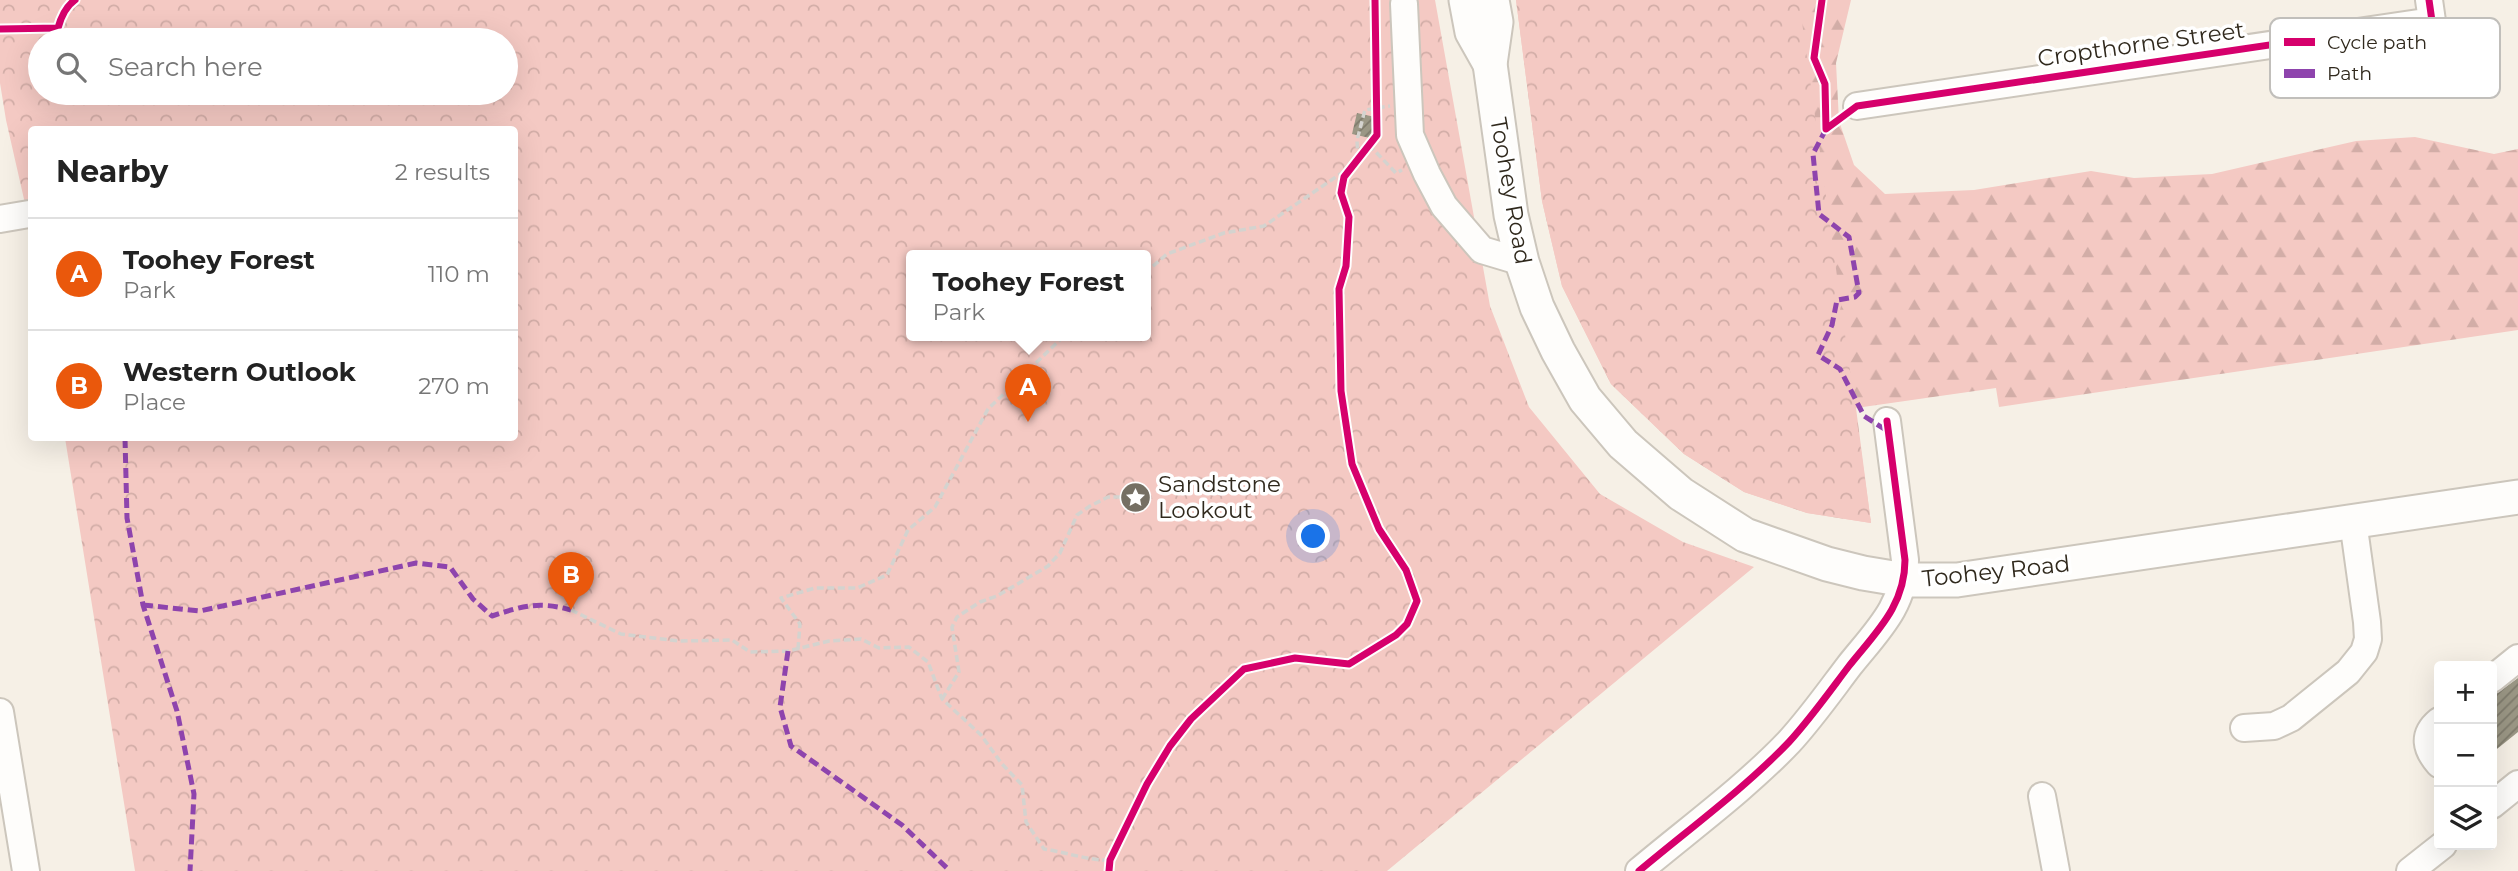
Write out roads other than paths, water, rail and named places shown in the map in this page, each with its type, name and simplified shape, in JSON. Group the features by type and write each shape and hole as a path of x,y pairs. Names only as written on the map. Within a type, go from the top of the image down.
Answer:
{"main road":[{"name":"Toohey Road","path":"1466,0 1472,32 1490,64"},
{"name":"Toohey Road","path":"1492,0 1496,23 1490,64 1511,215 1522,262 1542,318 1585,399 1623,444 1681,494 1745,535 1827,564 1905,580 1957,580 2518,497"}],"street":[{"path":"1404,4 1410,135 1427,174 1444,206 1482,250 1522,262"},
{"name":"Cropthorne Street","path":"2382,18 2430,10"},
{"name":"Cropthorne Street","path":"1857,106 2270,37"},
{"path":"0,219 28,214"},
{"path":"1639,871 1766,765 1791,739 1882,625 1900,597 1905,580 1905,560 1887,421"},
{"path":"2244,728 2274,726 2291,718 2348,672 2364,652 2368,639 2367,622 2353,521"},
{"path":"2497,675 2518,659"},
{"path":"0,712 26,871"},
{"path":"2434,725 2430,728 2427,742 2434,758"},
{"path":"2497,801 2518,783"},
{"path":"2042,796 2056,871"},
{"path":"2410,871 2436,850"}],"place":[{"name":"Toohey Forest","path":"1028,422"},
{"name":"Sandstone Lookout","path":"1135,497"},
{"name":"Western Outlook","path":"571,610"}]}
